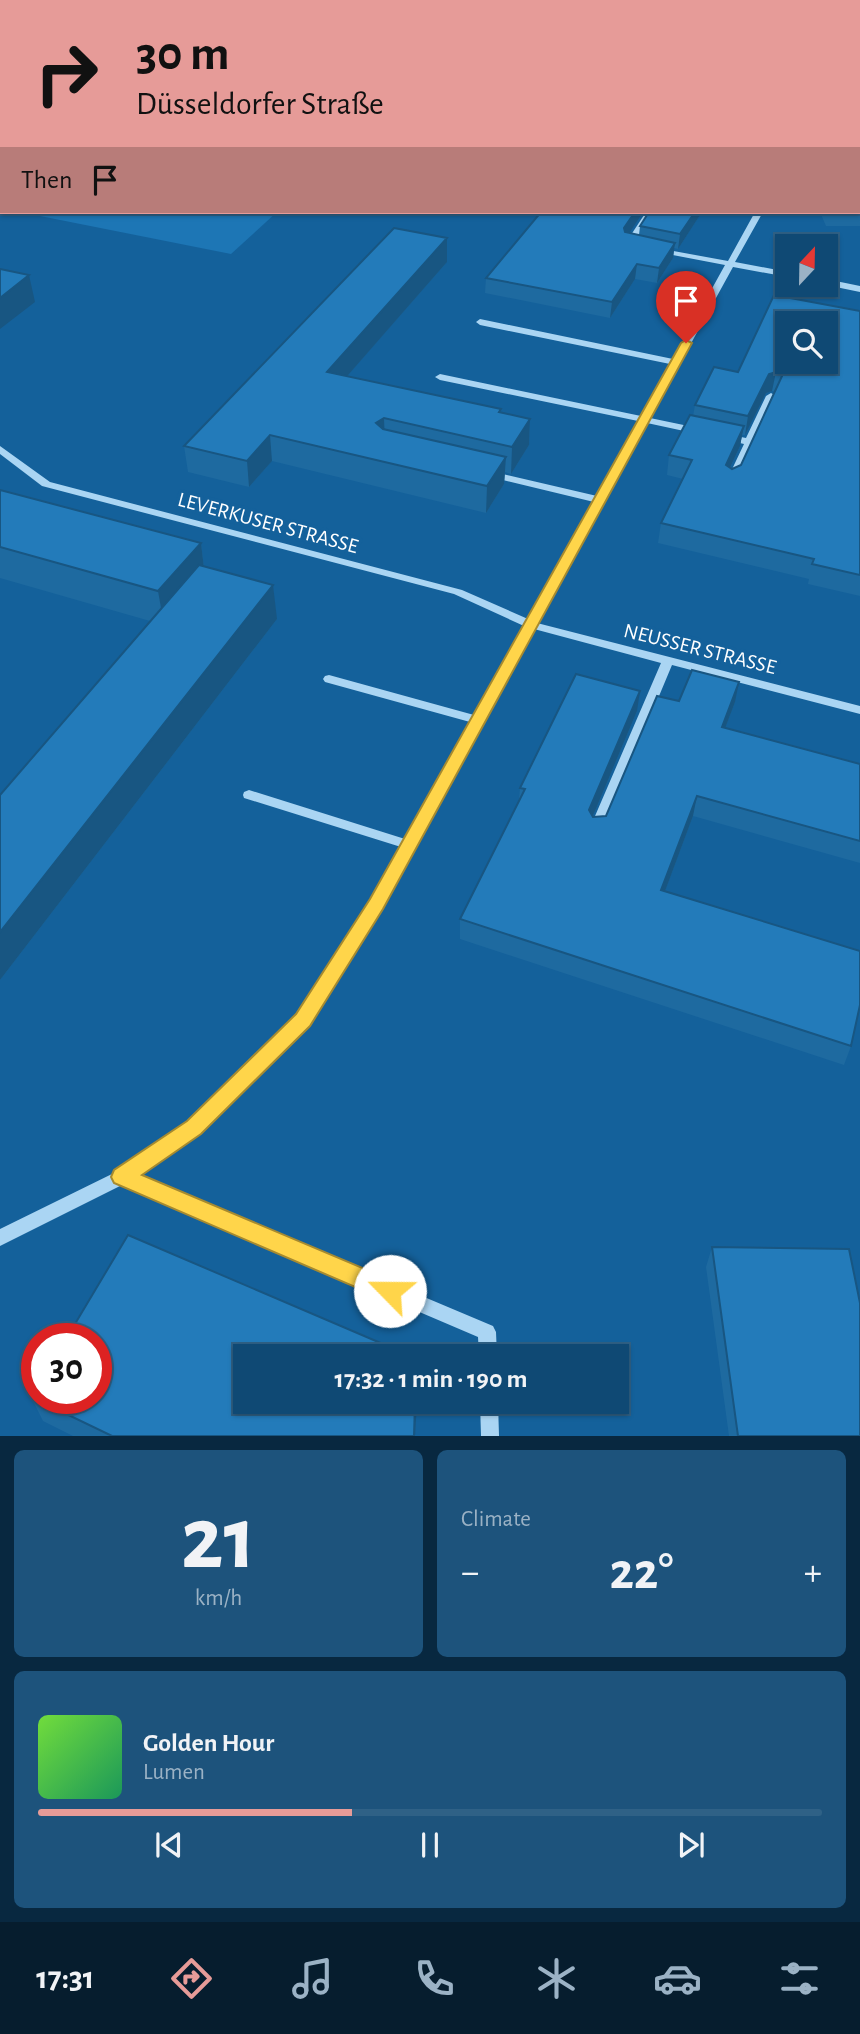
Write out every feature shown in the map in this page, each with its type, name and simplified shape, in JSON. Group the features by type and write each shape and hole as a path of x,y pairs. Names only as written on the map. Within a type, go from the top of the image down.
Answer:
{"street":[{"path":"0,1238 122,1177 194,1128 303,1020 376,904 758,214"},
{"path":"730,264 775,273"},
{"path":"838,284 860,289"},
{"path":"480,322 676,362"},
{"path":"440,377 750,443"},
{"path":"730,484 771,396"},
{"name":"LEVERKUSER STRASSE","path":"0,449 46,484 458,592 531,625"},
{"path":"478,472 600,500"},
{"name":"NEUSSER STRASSE","path":"531,625 860,710"},
{"path":"596,831 668,660"},
{"path":"329,678 477,720"},
{"path":"249,795 409,845"},
{"path":"122,1177 487,1332 488,1344"},
{"path":"489,1414 490,1436"}],"lane":[{"path":"649,214 629,244 730,264"}],"shaded area":[{"path":"30,214 275,214 231,254"}],"building":[{"path":"539,214 634,214 624,228 625,232 675,243 659,268 637,264 612,302 486,278"},
{"path":"648,214 694,214 680,234 640,226"},
{"path":"394,228 447,238 327,372 501,409 499,412 530,419 512,447 384,418 376,423 383,429 506,457 487,486 270,435 247,461 184,446"},
{"path":"0,269 29,275 0,298"},
{"path":"774,295 775,298 790,298 860,311 860,575 812,564 814,559 661,523 692,460 669,455 690,415 744,426 726,465 732,469 741,465 782,376 779,374 838,374 838,311 775,311 775,372 769,374 748,416 695,405 714,367 738,372"},
{"path":"0,490 201,543 158,591 0,547"},
{"path":"199,565 273,585 0,932 0,795"},
{"path":"692,670 739,682 722,727 860,764 860,841 697,796 661,890 860,951 860,1005 851,1046 460,919 525,789 520,788 576,674 640,691 589,810 593,817 606,816 657,696 679,701"},
{"path":"128,1235 383,1344 233,1344 233,1414 415,1414 414,1436 112,1436 66,1414 112,1414 112,1323 76,1323"},
{"path":"712,1247 849,1249 860,1303 860,1436 738,1436"}],"route":[{"path":"390,1291 122,1177 194,1128 303,1020 376,904 686,343"}]}
